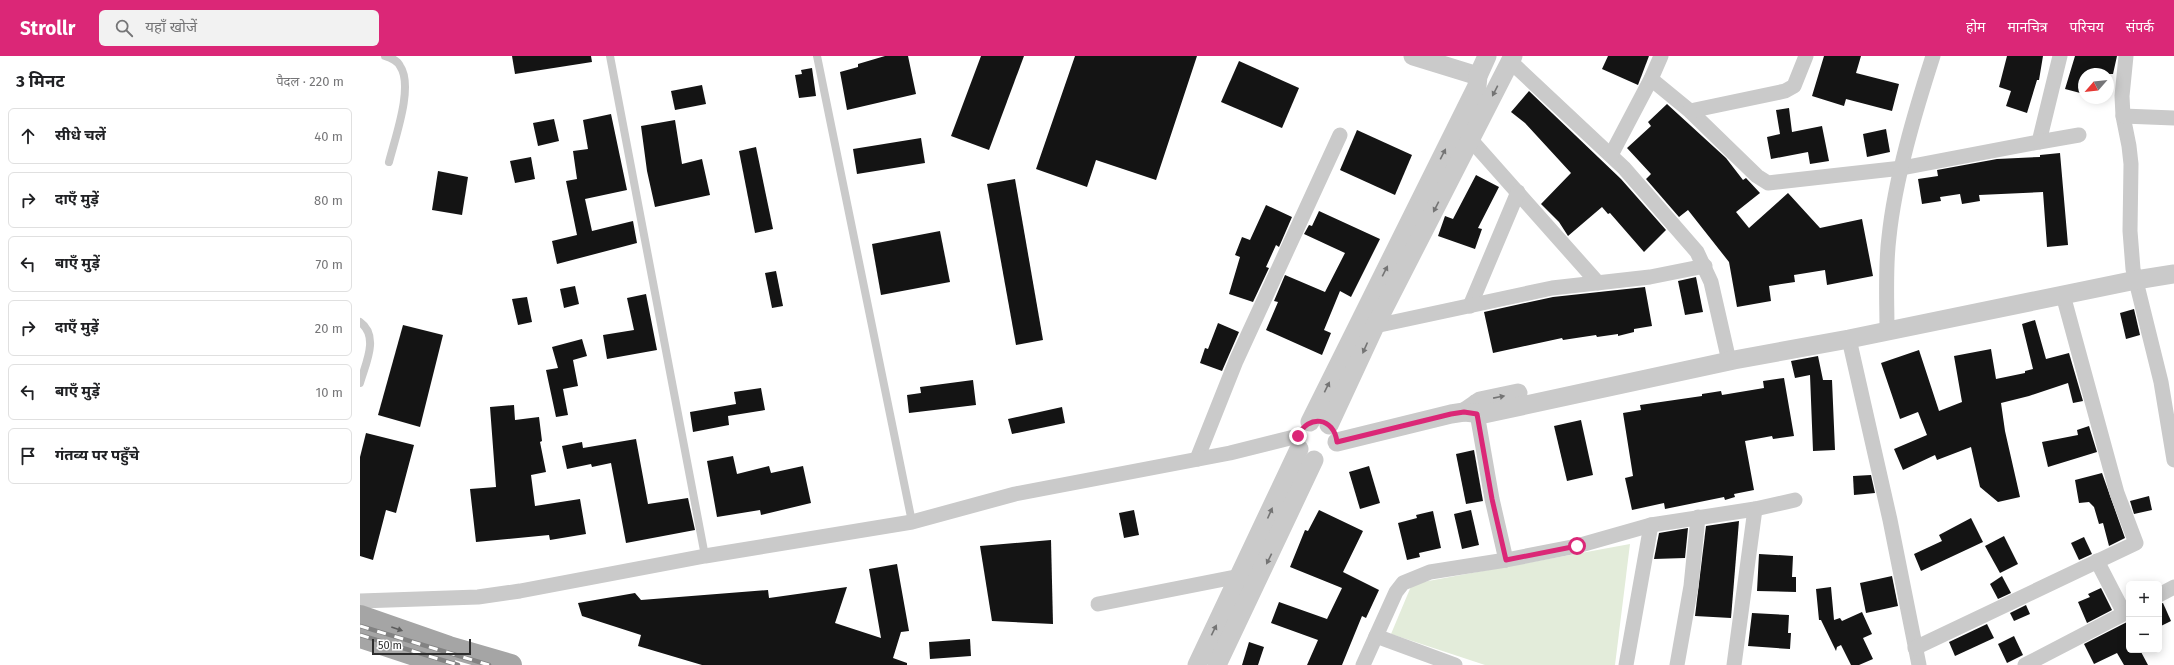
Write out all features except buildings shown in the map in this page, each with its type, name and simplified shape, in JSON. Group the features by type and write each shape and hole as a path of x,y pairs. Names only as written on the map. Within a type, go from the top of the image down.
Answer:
{"main road":[{"path":"360,616 449,647 511,665"},
{"path":"360,637 445,665"}],"street":[{"path":"1413,56 1478,76"},
{"path":"1310,422 1478,86 1478,76 1487,56"},
{"path":"1611,155 1651,79 1661,56"},
{"path":"1690,112 1785,90 1794,86 1806,56"},
{"path":"1887,326 1888,238 1902,168 1933,56"},
{"path":"2039,142 2060,56"},
{"path":"2126,56 2122,96 2123,116 2131,164 2130,231 2135,275 2162,382 2174,460"},
{"path":"1329,425 1375,326 1512,59 1611,155 1697,252 1712,282 1727,355"},
{"path":"1651,79 1690,112 1757,176 1768,183 1902,168 2079,135"},
{"path":"2123,116 2174,118"},
{"path":"1197,459 1236,361 1340,136"},
{"path":"1471,140 1598,283"},
{"path":"1470,306 1518,192"},
{"path":"1337,442 1472,409 1727,355 2063,295 2174,264"},
{"path":"1375,326 1552,288 1650,277 1705,266"},
{"path":"1727,355 1849,340 1887,326 2135,275 2174,274"},
{"path":"1915,648 2136,543 2117,493 2063,295"},
{"path":"1849,340 1868,417 1919,665"},
{"path":"1472,409 1506,560"},
{"path":"1197,665 1240,576 1304,426 1310,422 1316,421 1329,425 1335,432 1337,442 1335,448 1327,458 1314,460 1303,455 1298,443"},
{"path":"360,601 478,597 520,591 705,556 912,522 1015,494 1268,445 1298,443"},
{"path":"1217,665 1314,460"},
{"path":"1363,665 1396,592 1403,583 1430,572 1506,560 1577,546 1651,525 1755,509 1795,500"},
{"path":"1734,665 1755,509"},
{"path":"1677,665 1691,586 1698,518"},
{"path":"1626,665 1651,525"},
{"path":"2097,561 2126,610"},
{"path":"1098,604 1240,576"},
{"path":"2162,593 2174,587"},
{"path":"2025,665 2126,613"},
{"path":"1376,636 1455,665"}],"lane":[{"path":"385,56 396,61 400,66 406,86 389,162"},
{"path":"610,56 705,556"},
{"path":"817,56 912,522"},
{"path":"360,322 368,329 370,350 360,383"}],"green space":[{"path":"1630,544 1615,665 1485,665 1391,634 1412,584"}],"railway":[{"path":"360,626 489,665"},
{"path":"360,635 458,665"}],"route":[{"path":"1298,436 1300,430 1304,426 1310,422 1316,421 1323,422 1332,428 1335,432 1337,442 1451,414 1464,412 1477,414 1492,499 1506,560 1577,546"}]}
